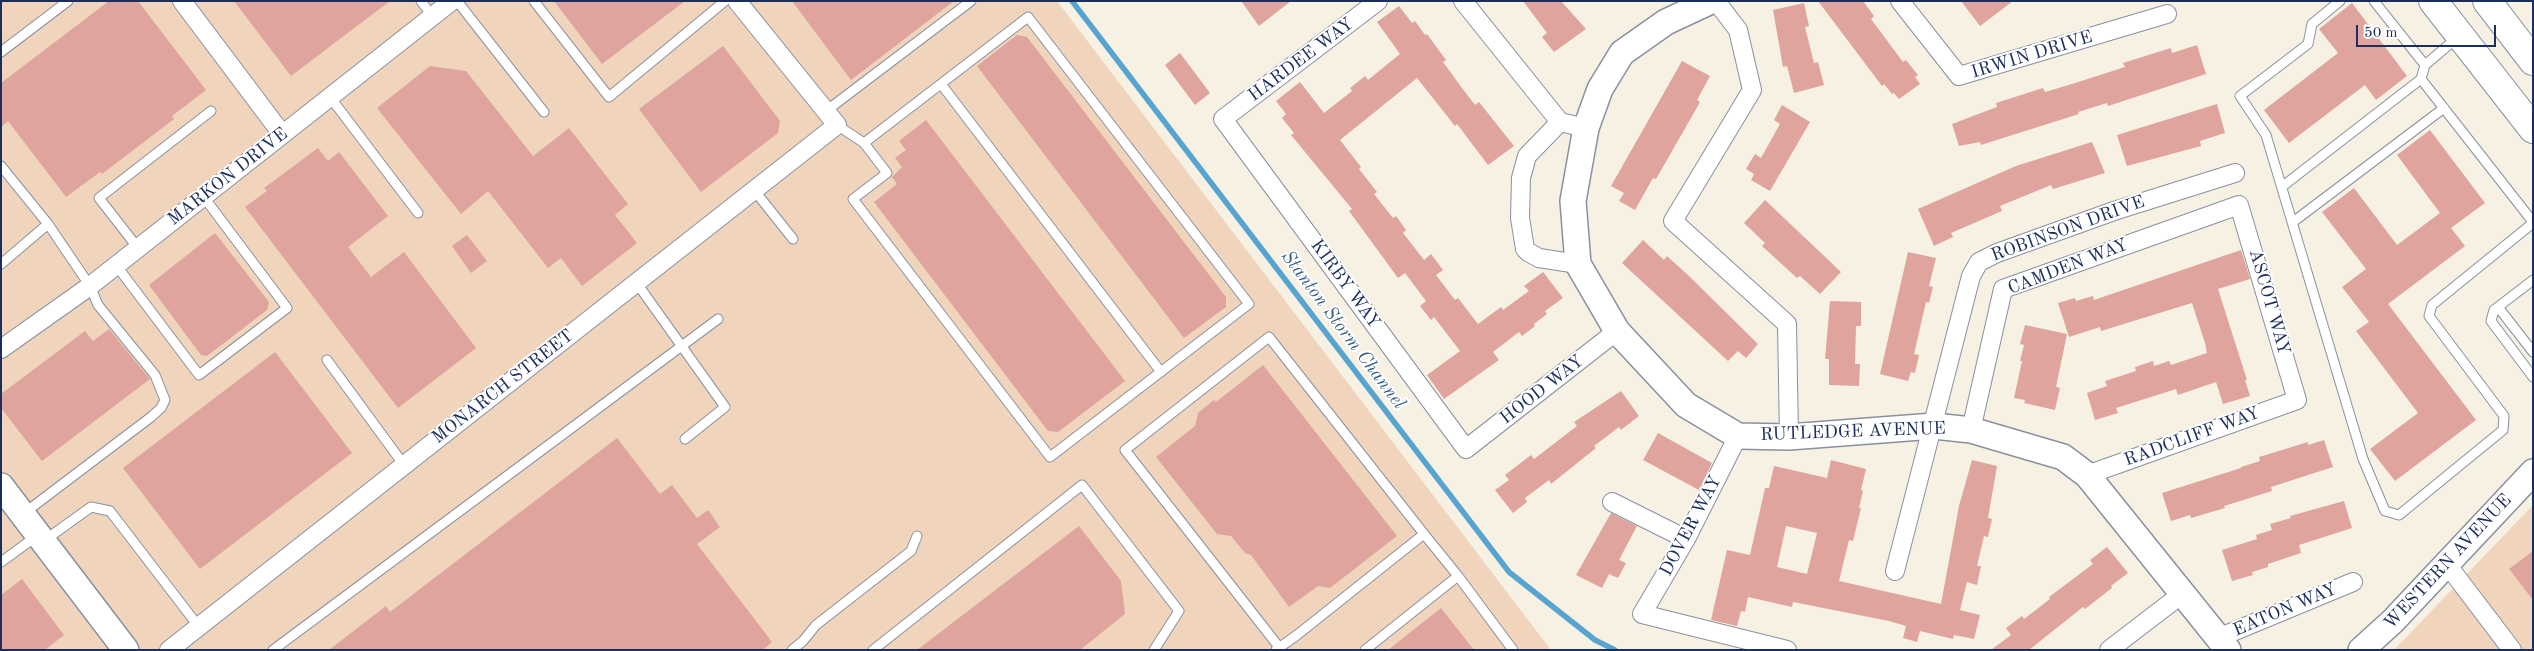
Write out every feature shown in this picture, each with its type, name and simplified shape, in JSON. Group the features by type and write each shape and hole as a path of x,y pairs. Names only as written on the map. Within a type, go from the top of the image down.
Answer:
{"main road":[{"path":"2433,1 2533,129"},
{"path":"2460,35 2490,4 2533,61"}],"street":[{"path":"182,1 282,134"},
{"name":"MARKON DRIVE","path":"1,349 90,286 452,1"},
{"path":"737,1 837,125"},
{"name":"HARDEE WAY","path":"1223,119 1378,1"},
{"path":"1463,1 1560,122 1586,128"},
{"name":"RUTLEDGE AVENUE","path":"1711,1 1666,22 1622,53 1600,89 1586,128 1573,201 1578,264 1617,331 1686,405 1738,436 1789,437 1934,426 1971,430 2063,457 2088,475 2223,644"},
{"path":"1716,1 1738,30 1752,90 1673,221 1787,324 1789,437"},
{"name":"IRWIN DRIVE","path":"1900,1 1959,76 2167,14"},
{"name":"KIRBY WAY","path":"1223,119 1466,449"},
{"path":"1560,122 1527,156 1523,166 1520,218 1525,249 1528,252 1539,258 1578,264"},
{"name":"MONARCH STREET","path":"169,650 837,125"},
{"name":"ROBINSON DRIVE","path":"1895,571 1934,426 1971,276 1979,262 1997,253 2105,214 2234,173"},
{"name":"ASCOT WAY","path":"2239,205 2298,400"},
{"name":"CAMDEN WAY","path":"1971,430 2003,289 2239,205"},
{"name":"HOOD WAY","path":"1466,449 1617,331"},
{"name":"RADCLIFF WAY","path":"2088,475 2298,400"},
{"name":"DOVER WAY","path":"1738,436 1686,539 1642,614 1787,650"},
{"name":"WESTERN AVENUE","path":"2360,650 2393,622 2446,563 2533,472"},
{"path":"1,486 126,650"},
{"path":"1612,502 1686,539"},
{"path":"2446,563 2512,650"},
{"name":"EATON WAY","path":"2223,644 2353,582"},
{"path":"2108,650 2182,594"}],"lane":[{"path":"1,52 68,1"},
{"path":"421,1 433,17"},
{"path":"457,1 544,112"},
{"path":"534,1 609,97 726,1"},
{"path":"826,111 970,1"},
{"path":"2340,1 2312,24 2308,44 2240,96 2266,135 2283,186 2363,459 2385,511 2399,515 2503,430 2504,416 2429,316 2432,305 2533,223 2421,79"},
{"path":"2374,1 2425,65"},
{"path":"837,125 864,143 887,173 853,199 1050,457 1249,304 1028,17 864,143"},
{"path":"2283,186 2421,79 2425,65 2460,35"},
{"path":"941,84 1161,372"},
{"path":"330,97 418,213"},
{"path":"2293,222 2444,108"},
{"path":"138,248 100,198 211,111"},
{"path":"1,166 48,224 90,286 98,304 155,375 165,400 161,408 152,417 23,515"},
{"path":"754,190 793,239"},
{"path":"116,265 199,375 287,308 203,196"},
{"path":"1,264 48,224"},
{"path":"2533,280 2498,306 2494,310 2491,321 2533,377"},
{"path":"636,282 682,344 725,407 685,439"},
{"path":"2498,306 2533,352"},
{"path":"274,650 718,319"},
{"path":"1424,534 1298,635 1277,649 1125,450 1269,337 1458,576 1514,650"},
{"path":"327,360 404,465"},
{"path":"873,650 1082,485 1179,610 1154,650"},
{"path":"1,562 91,507 110,511 199,627"},
{"path":"792,650 803,641 816,624 911,551 917,536"},
{"path":"1365,650 1458,576"}],"shaded area":[{"path":"1,1 1057,1 1551,650 1,650"},
{"path":"2533,505 2533,650 2394,650"}],"building":[{"path":"109,1 138,1 206,90 172,116 174,119 102,174 100,172 66,197 8,121 1,127 1,83"},
{"path":"234,1 390,1 291,76"},
{"path":"554,1 685,1 602,64"},
{"path":"792,1 954,1 851,80"},
{"path":"1241,1 1291,1 1259,26"},
{"path":"1523,1 1561,1 1586,29 1554,52 1542,37 1547,33"},
{"path":"1818,1 1863,1 1874,16 1871,19 1903,62 1906,60 1918,75 1915,77 1920,84 1899,99 1884,84 1882,86"},
{"path":"1961,1 2013,1 1980,26"},
{"path":"1804,3 1809,26 1805,27 1814,63 1818,62 1824,85 1794,93 1787,66 1783,67 1773,10"},
{"path":"2352,3 2407,76 2376,100 2365,85 2289,143 2264,110 2338,53 2319,29"},
{"path":"1399,6 1412,23 1415,21 1425,35 1427,34 1446,60 1443,62 1475,105 1479,102 1514,146 1488,165 1457,124 1455,126 1417,78 1340,140 1377,192 1374,194 1393,218 1396,216 1406,230 1403,233 1424,260 1431,254 1443,270 1436,275 1455,300 1458,298 1478,324 1501,307 1503,310 1529,291 1524,286 1543,272 1563,298 1545,311 1547,314 1534,324 1535,326 1522,336 1519,332 1493,352 1499,360 1444,399 1427,375 1460,351 1434,317 1431,320 1420,306 1426,301 1405,273 1398,278 1349,211 1352,209 1291,135 1294,133 1282,118 1286,114 1276,101 1300,82 1324,113 1352,91 1350,88 1365,76 1368,80 1400,54 1377,22"},
{"path":"1017,35 1027,37 1226,297 1226,307 1184,338 977,66"},
{"path":"2197,45 2206,74 2108,106 2107,103 2078,112 2079,114 1981,145 1980,142 1959,146 1952,124 1997,107 1996,103 2043,88 2045,92 2072,84 2125,67 2123,63 2171,48 2172,53"},
{"path":"723,46 780,121 778,133 701,192 639,109"},
{"path":"1180,53 1210,93 1195,105 1165,65"},
{"path":"1682,61 1710,76 1697,100 1700,102 1656,179 1653,178 1635,210 1619,201 1624,193 1611,186"},
{"path":"430,66 466,71 533,156 569,128 628,204 615,215 637,243 582,286 561,258 548,268 488,191 461,214 377,108"},
{"path":"2217,104 2225,133 2200,141 2201,146 2127,166 2117,135"},
{"path":"1782,105 1810,122 1770,191 1751,180 1754,174 1746,169 1755,154 1761,158 1780,124 1774,120"},
{"path":"926,120 1125,381 1058,432 1048,431 874,202 897,184 892,177 902,167 895,158 906,150 899,141"},
{"path":"2430,130 2485,203 2451,228 2465,246 2388,304 2476,420 2395,481 2370,449 2418,413 2356,331 2369,322 2342,287 2366,269 2322,212 2354,188 2397,245 2440,213 2397,155"},
{"path":"2092,142 2105,173 2053,189 2051,185 2000,206 2002,211 1951,233 1953,237 1934,246 1918,209 2016,166"},
{"path":"318,148 328,161 339,152 388,216 348,247 371,277 404,252 476,348 398,408 245,207 267,191 264,188"},
{"path":"1765,200 1841,272 1820,294 1800,276 1797,278 1762,246 1765,243 1744,223"},
{"path":"215,233 269,302 267,310 207,356 201,355 149,285"},
{"path":"467,235 487,261 471,273 452,246"},
{"path":"1643,240 1664,260 1667,256 1758,344 1746,358 1738,351 1728,361 1622,263"},
{"path":"2241,250 2250,279 2218,289 2247,380 2245,380 2250,396 2223,404 2216,382 2178,395 2176,389 2116,408 2118,413 2095,420 2087,393 2107,386 2105,381 2136,371 2135,367 2153,361 2154,366 2169,361 2171,365 2207,353 2205,343 2192,303 2101,331 2100,327 2069,337 2058,303 2075,298 2076,301 2093,296 2094,300"},
{"path":"1908,252 1936,258 1929,286 1933,287 1929,303 1926,302 1914,354 1919,355 1915,373 1911,372 1908,381 1880,374"},
{"path":"1830,301 1861,302 1861,326 1856,326 1855,364 1860,364 1859,386 1829,385 1829,359 1825,359"},
{"path":"2025,325 2067,334 2056,387 2060,388 2055,410 2024,403 2025,400 2014,398 2022,361 2020,361 2024,345 2020,344"},
{"path":"109,329 150,379 42,461 1,408 1,394 85,331 93,341"},
{"path":"275,352 352,453 200,569 123,468"},
{"path":"1263,365 1397,536 1330,588 1318,586 1289,607 1251,555 1245,553 1231,536 1217,534 1156,457 1195,426 1198,413 1214,400 1216,402"},
{"path":"1621,391 1639,416 1621,430 1619,427 1594,446 1596,448 1551,484 1549,480 1525,498 1527,502 1513,513 1495,490 1509,480 1505,475 1531,455 1534,459 1577,426 1574,422"},
{"path":"1658,433 1712,463 1699,490 1643,460"},
{"path":"617,438 660,494 672,485 697,518 708,510 720,527 697,544 772,642 763,650 329,650 386,606 390,612"},
{"path":"2324,440 2333,467 2271,487 2272,491 2224,506 2225,508 2191,518 2190,515 2171,521 2162,493 2260,461 2259,457 2308,442 2308,445"},
{"path":"1831,460 1866,469 1861,490 1863,491 1859,508 1861,508 1853,541 1849,540 1839,581 1941,604 1959,506 1972,460 1997,466 1988,518 1992,519 1988,537 1984,536 1977,566 1981,566 1977,585 1967,582 1960,610 1980,615 1974,639 1954,635 1953,639 1920,631 1917,642 1903,638 1906,626 1889,621 1793,602 1792,607 1748,597 1745,612 1741,611 1737,626 1711,620 1727,550 1750,555 1765,488 1769,488 1774,466 1827,478","holes":["1786,526 1817,533 1807,574 1777,567"]},
{"path":"2344,501 2352,528 2299,545 2301,553 2268,564 2268,567 2252,572 2253,575 2232,581 2222,550 2257,539 2256,535 2272,530 2270,524 2291,518 2290,516"},
{"path":"1611,513 1637,526 1619,560 1626,563 1618,578 1609,574 1602,588 1576,575"},
{"path":"1079,526 1121,581 1125,614 1080,650 917,650"},
{"path":"2107,547 2128,573 2111,586 2112,588 2085,609 2083,607 2029,650 1991,650 2011,635 2006,628 2022,616 2024,619 2050,599 2049,597 2093,564 2090,560"},
{"path":"2533,551 2533,600 2509,569"},
{"path":"22,579 64,635 45,650 1,650 1,595"},
{"path":"1441,608 1474,650 1388,650"}],"waterway":[{"name":"Stanton Storm Channel","path":"1072,1 1509,572 1595,640 1615,650"}]}
